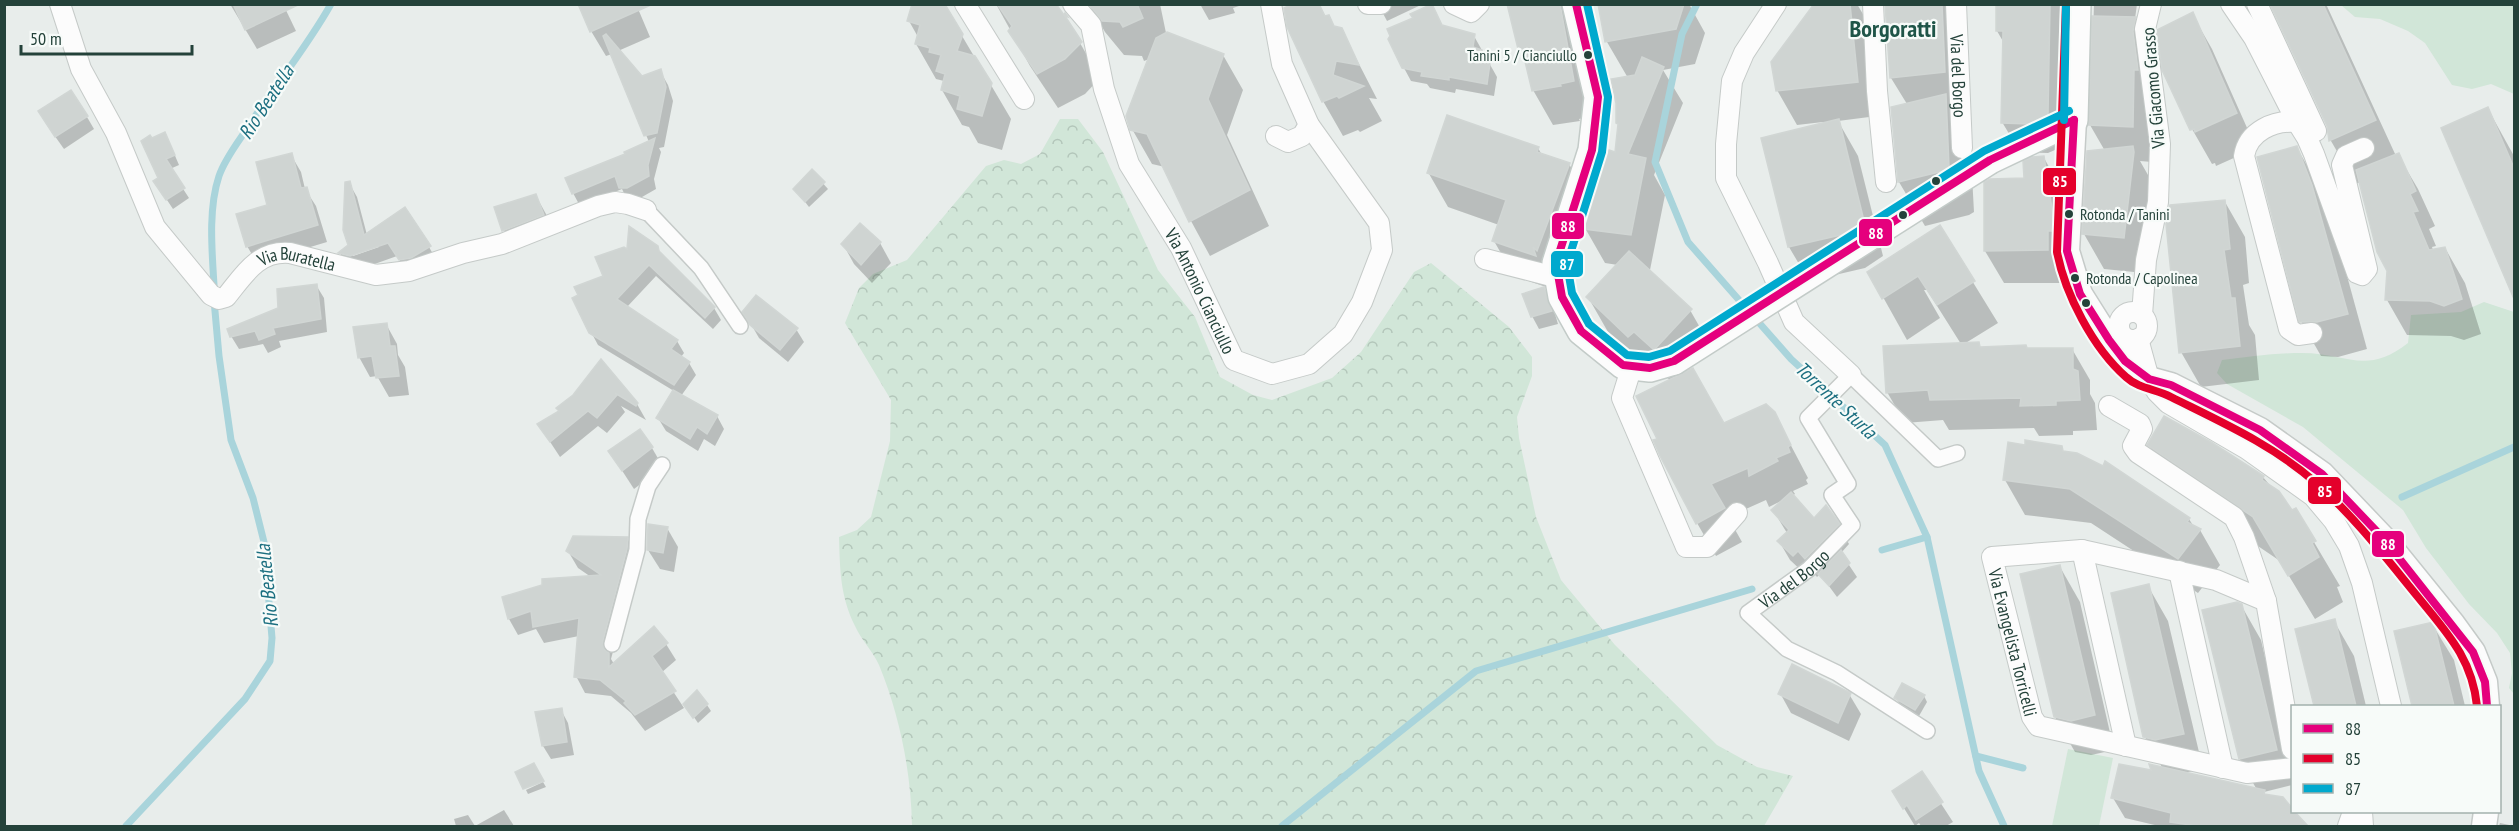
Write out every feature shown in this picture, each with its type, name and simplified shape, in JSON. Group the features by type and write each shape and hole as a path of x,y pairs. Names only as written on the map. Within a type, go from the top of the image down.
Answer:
{"main road":[{"path":"1576,4 1598,97 1592,150 1556,263 1562,297 1581,331 1623,365 1650,368 1674,361 1990,159 2074,120 2077,4"}],"street":[{"name":"Via Buratella","path":"60,4 81,69 116,133 155,227 211,295 219,299 226,297 258,259 278,252 376,275 409,271 464,253 502,244 598,206 615,202 646,210"},
{"path":"965,4 1024,99"},
{"name":"Via Antonio Cianciullo","path":"1073,4 1090,25 1104,89 1129,164 1181,248 1234,360 1272,374 1309,364 1343,334 1362,302 1382,250 1379,223 1309,125 1282,64 1271,4"},
{"name":"Via Antonio Cianciullo","path":"1085,4 1105,37 1104,89"},
{"path":"1368,4 1381,4"},
{"path":"1454,4 1470,12 1479,4"},
{"path":"1776,4 1744,53 1732,81 1726,144 1726,178 1794,322 1938,459 1957,453"},
{"path":"1873,4 1877,91 1886,182"},
{"name":"Via del Borgo","path":"1956,4 1962,148"},
{"name":"Via Giacomo Grasso","path":"2142,315 2146,260 2158,202 2160,144 2145,29 2151,4"},
{"path":"2231,4 2254,38 2307,138 2357,273 2362,275 2367,269 2342,165 2346,156 2364,148"},
{"path":"2257,4 2324,148 2343,205 2338,218"},
{"path":"2074,120 2067,251 2080,294 2109,340 2125,361 2149,379 2171,386 2260,430 2322,474 2383,538 2473,652 2485,682 2487,705"},
{"path":"2297,122 2285,121 2271,125 2250,139 2245,147 2244,156 2289,329 2298,335 2312,333"},
{"path":"1276,136 1288,142 1302,136 1309,125"},
{"path":"646,210 701,268 740,326"},
{"path":"1485,259 1559,278"},
{"path":"2080,294 2103,313 2119,321"},
{"path":"2129,312 2142,315 2147,328 2142,337 2129,340 2121,334 2119,321 2125,314 2129,312"},
{"path":"2138,339 2149,379 2157,393 2168,403 2247,449 2313,496 2334,521 2349,546 2362,583 2391,705"},
{"path":"1632,366 1622,398 1686,547 1707,547 1737,513"},
{"name":"Via del Borgo","path":"1851,375 1808,418 1848,484 1832,495 1852,525 1809,568 1748,613 1787,649 1838,673 1927,731"},
{"path":"2109,406 2140,424 2142,429 2133,446 2138,453 2234,517 2244,537 2266,601 2291,743"},
{"path":"612,644 637,550 638,519 648,486 662,465"},
{"path":"2082,550 2126,746"},
{"name":"Via Evangelista Torricelli","path":"2266,601 2233,586 2179,571 2082,550 1992,556 2034,722 2038,726 2247,773 2291,768"},
{"path":"2179,571 2223,768"}],"green space":[{"path":"2341,5 2514,5 2514,94 2491,84 2472,89 2452,85 2425,43 2408,31 2380,19 2355,17"},
{"path":"1060,119 1078,119 1103,152 1158,270 1195,317 1220,377 1253,395 1272,400 1332,378 1361,352 1414,272 1431,263 1509,327 1532,357 1532,376 1517,417 1519,438 1536,517 1561,580 1615,645 1717,745 1757,767 1793,776 1764,826 912,826 907,765 893,704 879,665 850,615 842,583 839,537 857,530 871,517 890,441 891,400 845,323 859,288 873,274 907,260 986,166 1004,160 1021,164 1040,154"},
{"path":"2484,302 2514,312 2514,694 2509,688 2512,673 2510,653 2497,633 2469,604 2426,548 2403,510 2303,427 2227,384 2217,373 2222,360 2272,354 2318,354 2368,361 2380,358 2408,343 2411,315 2461,312"},
{"path":"2068,749 2113,758 2099,826 2052,826"}],"building":[{"path":"233,4 300,4 245,30"},
{"path":"578,4 653,4 590,32"},
{"path":"912,4 946,6 963,34 957,51 975,56 992,83 982,116 957,109 960,96 941,90 945,74 936,71 941,55 929,52 930,48 915,44 920,25 907,21"},
{"path":"997,4 1056,4 1068,17 1065,16 1082,42 1065,59 1037,74 1008,31 1012,26"},
{"path":"1089,4 1137,4 1143,18 1123,27 1120,22 1102,21"},
{"path":"1293,4 1319,4 1325,16 1329,15 1334,26 1342,28 1359,65 1336,61 1333,75 1364,86 1339,98 1337,96 1322,102 1287,27 1284,8"},
{"path":"1432,4 1442,25 1475,34 1473,47 1482,50 1480,61 1490,63 1487,84 1449,77 1449,80 1421,76 1422,72 1402,68 1388,39 1390,36 1387,29 1413,18 1410,14"},
{"path":"1507,4 1560,4 1574,81 1560,84 1561,86 1532,91 1523,53 1519,53"},
{"path":"1598,4 1684,4 1676,29 1605,42"},
{"path":"1814,4 1850,4 1858,82 1776,91 1771,62"},
{"path":"1885,4 1942,4 1945,72 1890,78"},
{"path":"1996,4 2050,4 2048,115 2030,124 2001,123 2003,31 1996,31"},
{"path":"2270,4 2323,4 2376,120 2329,141 2327,126"},
{"path":"2193,12 2237,113 2195,132 2194,129 2190,130 2162,70 2157,30"},
{"path":"2092,16 2136,17 2133,31 2138,70 2134,70 2133,127 2088,125"},
{"path":"1167,32 1224,54 1208,99 1250,190 1189,222 1147,134 1130,130 1126,116 1156,38"},
{"path":"606,34 642,76 661,69 666,87 657,133 644,136 603,36"},
{"path":"1642,57 1664,67 1628,154 1646,158 1631,235 1584,229 1609,150 1615,152 1618,124 1616,123 1616,103 1611,79 1635,75"},
{"path":"71,90 88,116 55,137 38,111"},
{"path":"1946,94 1949,167 1943,171 1898,182 1891,107"},
{"path":"2488,107 2514,168 2514,299 2441,128"},
{"path":"1447,115 1539,147 1537,152 1570,163 1537,251 1533,247 1536,256 1492,241 1506,200 1427,173"},
{"path":"1839,119 1864,221 1845,234 1788,247 1761,138"},
{"path":"165,132 175,155 166,159 185,188 166,200 153,181 158,178 141,141 150,135 152,138"},
{"path":"655,138 648,165 649,176 627,188 619,188 615,176 572,194 565,178 625,154 624,152"},
{"path":"2133,146 2124,238 2082,234 2087,151"},
{"path":"2297,146 2312,185 2348,314 2317,322 2299,322 2257,157"},
{"path":"292,153 301,188 307,187 318,225 246,247 236,214 267,205 256,162"},
{"path":"2399,153 2416,191 2410,194 2418,211 2413,212 2429,250 2445,247 2462,299 2444,306 2430,301 2385,300 2387,271 2377,252 2356,170"},
{"path":"2044,156 2054,222 2054,231 2048,231 2048,250 1984,251 1984,182 1990,179 2024,178 2023,161 2032,157"},
{"path":"812,169 825,182 805,202 793,189"},
{"path":"350,181 364,235 405,207 431,246 411,258 399,260 388,243 350,256 338,253 348,245 343,230 345,182"},
{"path":"536,194 544,215 502,231 494,207"},
{"path":"2225,200 2230,249 2224,250 2231,298 2235,298 2240,346 2179,353 2166,224 2170,205"},
{"path":"860,223 881,242 861,265 841,244"},
{"path":"1940,225 1975,281 1937,305 1918,276 1882,299 1867,272"},
{"path":"629,226 658,246 659,251 715,307 705,318 649,265 617,299 678,340 671,349 690,362 674,385 589,333 572,298 578,295 574,287 603,276 595,257 624,247 627,249"},
{"path":"1629,251 1692,309 1654,350 1634,332 1628,337 1586,297"},
{"path":"317,284 321,319 273,328 275,334 259,340 255,331 230,337 227,329 278,308 277,289"},
{"path":"1544,287 1552,311 1531,317 1522,294"},
{"path":"756,295 798,328 780,350 750,325 742,312"},
{"path":"387,323 390,346 395,346 399,376 376,378 372,356 358,358 353,327"},
{"path":"1979,342 1980,347 2026,345 2027,348 2073,348 2073,369 2078,371 2080,400 2056,401 2056,405 2020,406 2021,398 1930,400 1928,390 1886,393 1883,346"},
{"path":"601,359 638,403 636,406 615,393 617,395 597,418 588,411 550,442 537,424 559,411 556,408 573,395"},
{"path":"1693,368 1724,423 1766,404 1775,412 1791,445 1788,447 1790,452 1776,458 1778,461 1749,476 1748,468 1711,484 1725,508 1696,524 1660,456 1653,440 1657,439 1636,396"},
{"path":"673,390 718,415 707,434 697,427 690,439 656,418"},
{"path":"2164,416 2211,442 2264,476 2262,480 2279,491 2292,510 2296,508 2316,541 2312,543 2319,557 2288,576 2253,517 2147,445"},
{"path":"640,429 653,447 622,471 608,451"},
{"path":"2025,440 2062,446 2063,451 2077,453 2103,466 2105,461 2190,518 2187,522 2201,529 2178,559 2070,489 2003,480 2008,442 2025,445"},
{"path":"1791,492 1814,518 1826,505 1840,524 1805,559 1798,551 1793,556 1777,541 1789,530 1771,510"},
{"path":"648,524 668,527 663,553 647,550"},
{"path":"573,536 628,537 627,549 603,641 605,650 609,653 609,667 654,626 668,643 652,656 676,691 635,715 624,703 626,701 600,680 574,677 579,618 533,627 531,611 508,619 502,597 542,585 542,579 601,575 566,551"},
{"path":"1841,550 1850,563 1829,586 1818,574"},
{"path":"2060,565 2095,715 2071,721 2054,717 2020,574"},
{"path":"2149,584 2184,734 2155,740 2143,737 2111,593"},
{"path":"2237,602 2242,604 2277,750 2239,759 2202,610"},
{"path":"2335,619 2356,705 2314,705 2295,629"},
{"path":"2433,622 2454,705 2412,705 2394,631"},
{"path":"1792,664 1851,693 1838,723 1778,694"},
{"path":"1902,683 1925,695 1915,710 1894,698"},
{"path":"697,690 708,704 693,718 683,704"},
{"path":"562,708 567,742 542,746 535,712"},
{"path":"534,763 544,781 523,789 515,772"},
{"path":"2119,764 2151,770 2149,764 2265,790 2264,794 2283,797 2291,807 2291,813 2296,813 2308,826 2198,826 2170,822 2171,813 2111,798"},
{"path":"1922,771 1943,802 1916,820 1907,805 1903,809 1892,791"}],"waterway":[{"name":"Rio Beatella","path":"214,285 212,216 221,170 233,148 311,37 331,4"},
{"name":"Torrente Sturla","path":"1697,4 1682,34 1655,162 1688,242 1746,308"},
{"name":"Rio Beatella","path":"126,826 245,699 270,661 272,638 264,542 253,498 231,440 214,300"},
{"name":"Torrente Sturla","path":"1754,317 1791,359 1885,445 1927,537 1979,771 2004,826"},
{"path":"2402,497 2514,447"},
{"path":"1882,550 1927,537"},
{"path":"1282,826 1476,671 1752,589"},
{"path":"1976,756 2023,768"}],"transit line":[{"name":"88","path":"1576,4 1598,97 1592,150 1556,263 1562,297 1581,331 1623,365 1650,368 1674,361 1990,160 2074,120"},
{"name":"87","path":"1587,4 1608,97 1602,152 1567,264 1572,293 1589,324 1627,355 1649,357 1670,351 1984,151 2069,111"},
{"name":"85","path":"2066,4 2057,252 2067,285 2082,319 2102,351 2131,381 2171,397 2264,445 2299,469 2329,495 2369,538 2448,635 2470,674 2477,705"},
{"name":"87","path":"2064,120 2066,4"},
{"name":"88","path":"2074,120 2067,251 2080,294 2109,340 2125,361 2149,379 2171,385 2260,430 2322,474 2383,538 2473,652 2485,682 2487,705"}],"place":[{"name":"Tanini 5 / Cianciullo","path":"1588,55"},
{"name":"Rotonda / Tanini","path":"2069,214"},
{"name":"Rotonda / Capolinea","path":"2075,278"}],"district":[{"name":"Borgoratti","path":"1893,28"}]}
